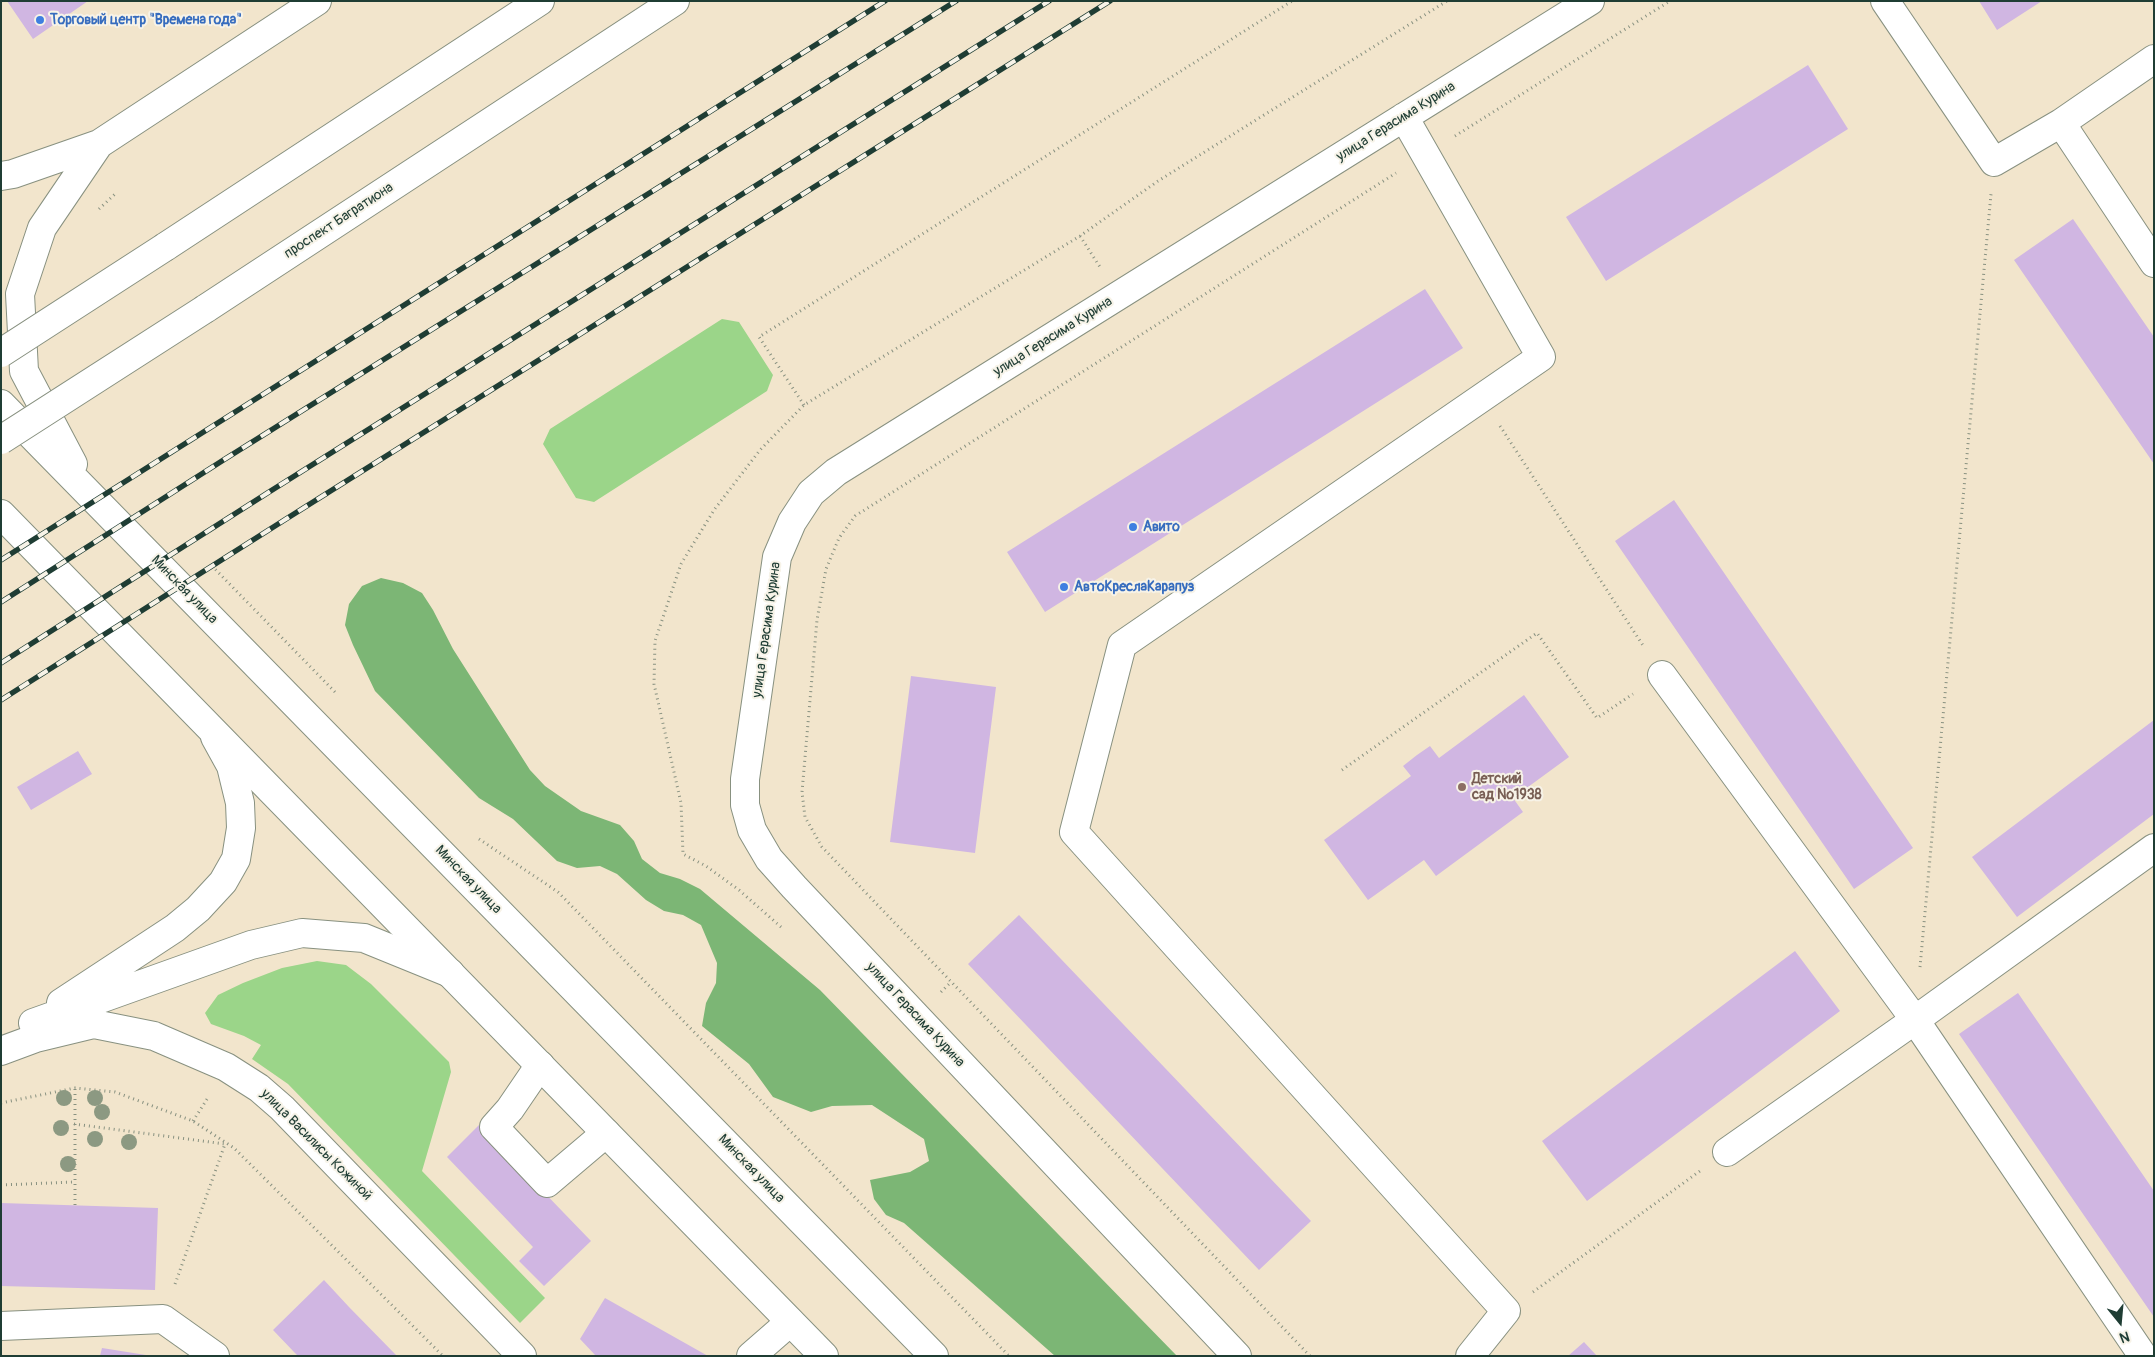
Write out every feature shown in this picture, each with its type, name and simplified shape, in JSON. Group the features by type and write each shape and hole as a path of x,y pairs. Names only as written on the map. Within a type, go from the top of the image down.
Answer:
{"main road":[{"path":"1,176 13,174 99,144 317,1"},
{"path":"1,352 540,1"},
{"name":"проспект Багратиона","path":"1,440 676,1"},
{"name":"улица Герасима Курина","path":"1237,1356 769,859 752,830 745,806 745,779 777,557 792,522 811,493 844,467 1590,1"},
{"path":"1885,1 1994,162 2061,123 2154,59"},
{"path":"1404,117 1541,357 1122,645 1074,832 1506,1311 1470,1356"},
{"path":"2061,123 2154,263"},
{"path":"86,491 24,372 20,294 42,228 99,144"},
{"name":"Минская улица","path":"1,404 934,1356"},
{"path":"6,522 824,1356"},
{"path":"1662,675 1915,1020 2143,1356"},
{"path":"1,1041 175,928 198,909 223,882 236,859 241,828 240,803 230,766 209,727"},
{"path":"1727,1152 1915,1020 2154,848"},
{"path":"27,1025 251,945 302,933 364,938 450,973"},
{"name":"улица Василисы Кожиной","path":"1,1050 36,1038 94,1024 154,1036 226,1067 259,1088 282,1108 522,1356"},
{"path":"540,1065 510,1109 494,1128 547,1183 606,1133"},
{"path":"1,1326 163,1318 215,1356"},
{"path":"751,1356 790,1322"}],"path":[{"path":"804,405 760,337 1292,1"},
{"path":"784,930 739,890 706,866 683,854 681,802 654,684 655,641 681,564 714,510 760,450 804,405 1080,236 1158,181 1447,1"},
{"path":"1915,1020 1994,162"},
{"path":"93,215 115,194"},
{"path":"1080,236 1103,272"},
{"path":"1342,770 1537,633 1597,718 1662,675 1482,398"},
{"path":"208,563 250,603 337,694"},
{"path":"472,835 558,892 1009,1356"},
{"path":"1,1103 75,1088 115,1092 193,1121 225,1144 234,1148 444,1356"},
{"path":"75,1088 75,1205"},
{"path":"74,1124 225,1144"},
{"path":"163,1318 225,1144"},
{"path":"1506,1311 1727,1152"},
{"path":"1,1185 74,1182"}],"green space":[{"path":"722,319 739,322 773,375 767,391 594,502 576,498 543,444 550,429"},
{"path":"381,578 403,583 422,593 453,649 530,770 545,786 581,811 620,825 634,841 642,859 660,873 680,879 700,889 820,990 1177,1356 1055,1356 904,1223 886,1215 874,1199 870,1180 910,1172 929,1161 924,1139 872,1105 832,1106 811,1112 773,1097 749,1064 702,1026 706,1003 716,983 717,963 701,925 683,915 664,911 646,900 617,874 600,866 577,868 557,861 513,819 479,798 375,691 345,625 349,604 362,586"},
{"path":"317,961 346,965 371,984 449,1062 451,1072 422,1171 545,1298 520,1323 288,1084 252,1059 261,1045 244,1036 211,1024 205,1013 218,995 243,983 282,968"}],"building":[{"name":"Торговый центр \"Времена года\"","path":"7,1 88,1 33,39"},
{"path":"1979,1 2042,1 1997,30"},
{"path":"1808,65 1848,129 1606,281 1566,217"},
{"path":"2073,219 2154,337 2154,464 2014,260"},
{"path":"1425,289 1463,348 1045,612 1007,552"},
{"path":"1674,500 1913,848 1854,889 1615,541"},
{"path":"911,676 996,687 975,853 890,842"},
{"name":"Детский сад №1938","path":"1524,695 1569,757 1513,798 1523,812 1436,876 1424,860 1368,900 1324,840 1411,776 1403,766 1417,755 1430,746 1439,758"},
{"path":"2154,720 2154,814 2017,917 1972,857"},
{"path":"78,751 92,774 31,810 17,787"},
{"path":"1019,915 1311,1221 1259,1270 968,964"},
{"path":"1795,951 1840,1011 1587,1201 1542,1141"},
{"path":"2018,993 2154,1191 2154,1317 1959,1034"},
{"path":"479,1125 591,1241 544,1286 519,1261 533,1247 447,1157"},
{"path":"1,1203 158,1208 155,1290 1,1286"},
{"path":"324,1280 397,1356 298,1356 294,1352 273,1330"},
{"path":"605,1298 708,1356 596,1356 580,1339"},
{"path":"1584,1342 1597,1356 1568,1356"},
{"path":"102,1348 146,1355 146,1356 100,1356"}],"railway":[{"path":"1,560 885,1"},
{"path":"1,602 225,459 956,1"},
{"path":"1,663 1049,1"},
{"path":"1,700 1110,1"}],"place":[{"name":"Торговый центр \"Времена года\"","path":"40,20"},
{"name":"Авито","path":"1133,527"},
{"name":"АвтоКреслаКарапуз","path":"1064,587"},
{"name":"Детский сад №1938","path":"1462,787"}]}
